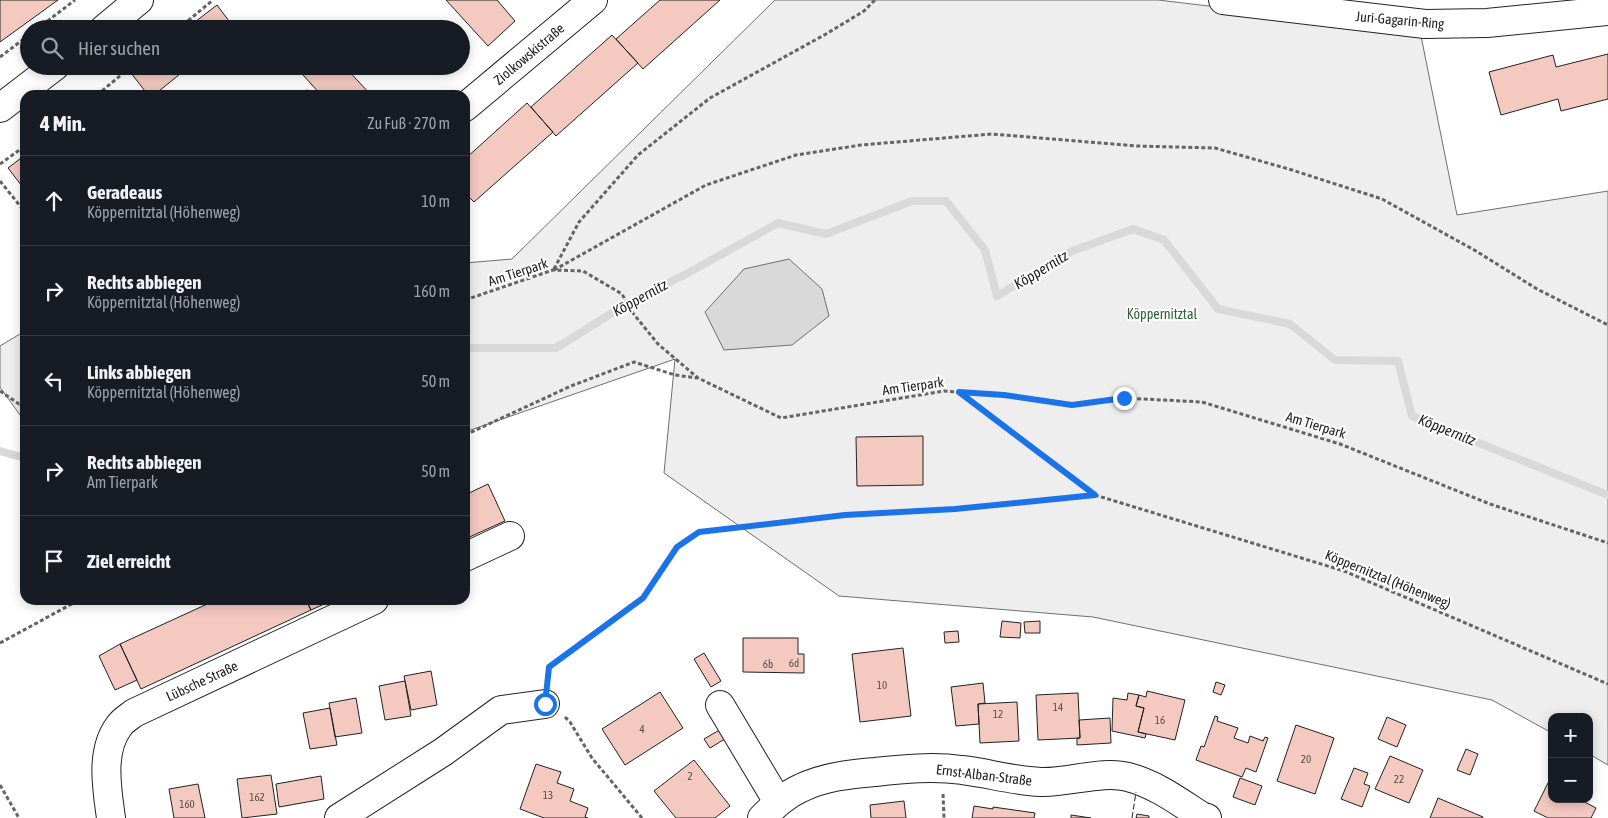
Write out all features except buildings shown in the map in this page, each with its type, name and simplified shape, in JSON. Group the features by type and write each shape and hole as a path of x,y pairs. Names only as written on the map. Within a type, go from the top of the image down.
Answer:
{"street":[{"path":"115,20 139,0"},
{"name":"Ziolkowskistraße","path":"470,103 593,0"},
{"name":"Juri-Gagarin-Ring","path":"1222,0 1423,12 1487,23 1608,11"},
{"path":"24,90 43,75"},
{"path":"0,108 20,93"},
{"path":"470,555 510,536"},
{"name":"Lübsche Straße","path":"111,818 107,772 110,743 119,725 134,713 363,605"},
{"path":"339,818 443,752 501,710 545,704"},
{"path":"720,705 770,810"},
{"name":"Ernst-Alban-Straße","path":"770,810 799,788 817,780 850,774 910,768 941,768 1044,782 1105,774 1127,776 1162,790 1207,818"}],"path":[{"path":"49,20 75,0"},
{"path":"189,20 213,0"},
{"path":"553,270 579,222 638,155 710,98 826,34 864,11 875,0"},
{"path":"0,58 20,43"},
{"path":"103,90 121,75"},
{"path":"553,270 706,185 796,155 861,144 992,134 1137,146 1216,148 1292,170 1382,198 1476,251 1536,289 1608,325"},
{"path":"0,164 20,150"},
{"path":"0,181 20,206"},
{"name":"Am Tierpark","path":"470,298 553,270 583,271 622,294 632,312 658,344 698,378 781,418 944,392 1004,395 1072,405 1124,398 1202,402 1340,444 1490,504 1608,542"},
{"path":"470,433 571,386 634,362 674,375 698,378"},
{"path":"0,391 20,404"},
{"name":"Köppernitztal (Höhenweg)","path":"959,392 1095,495 1344,571 1608,684"},
{"name":"Köppernitztal (Höhenweg)","path":"545,704 549,667 643,598 677,547 699,532 845,515 955,509 1095,495"},
{"path":"0,643 70,605"},
{"path":"545,704 559,711 570,722 592,758 642,818"},
{"path":"0,785 19,818"}],"green space":[{"name":"Köppernitztal","path":"775,0 1158,0 1420,31 1457,215 1608,191 1608,765 1593,756 1593,713 1548,713 1548,731 1492,700 1093,617 839,596 664,473 675,359 470,430 470,263 512,259"},
{"path":"20,334 20,415 0,387 0,346"}],"shaded area":[{"path":"789,259 822,289 829,316 792,345 724,350 705,312 744,269"}],"waterway":[{"name":"Köppernitz","path":"470,348 556,348 625,305 688,273 778,223 826,234 912,201 946,201 985,250 997,296 1072,251 1133,229 1164,240 1218,309 1290,324 1335,360 1398,361 1412,416 1608,495"},
{"name":"Köppernitz","path":"0,451 20,457"}],"fence":[{"path":"1132,818 1136,792"}],"route":[{"path":"545,704 549,667 643,598 677,547 699,532 845,515 955,509 1095,495 959,392 1004,395 1072,405 1124,398"}]}
